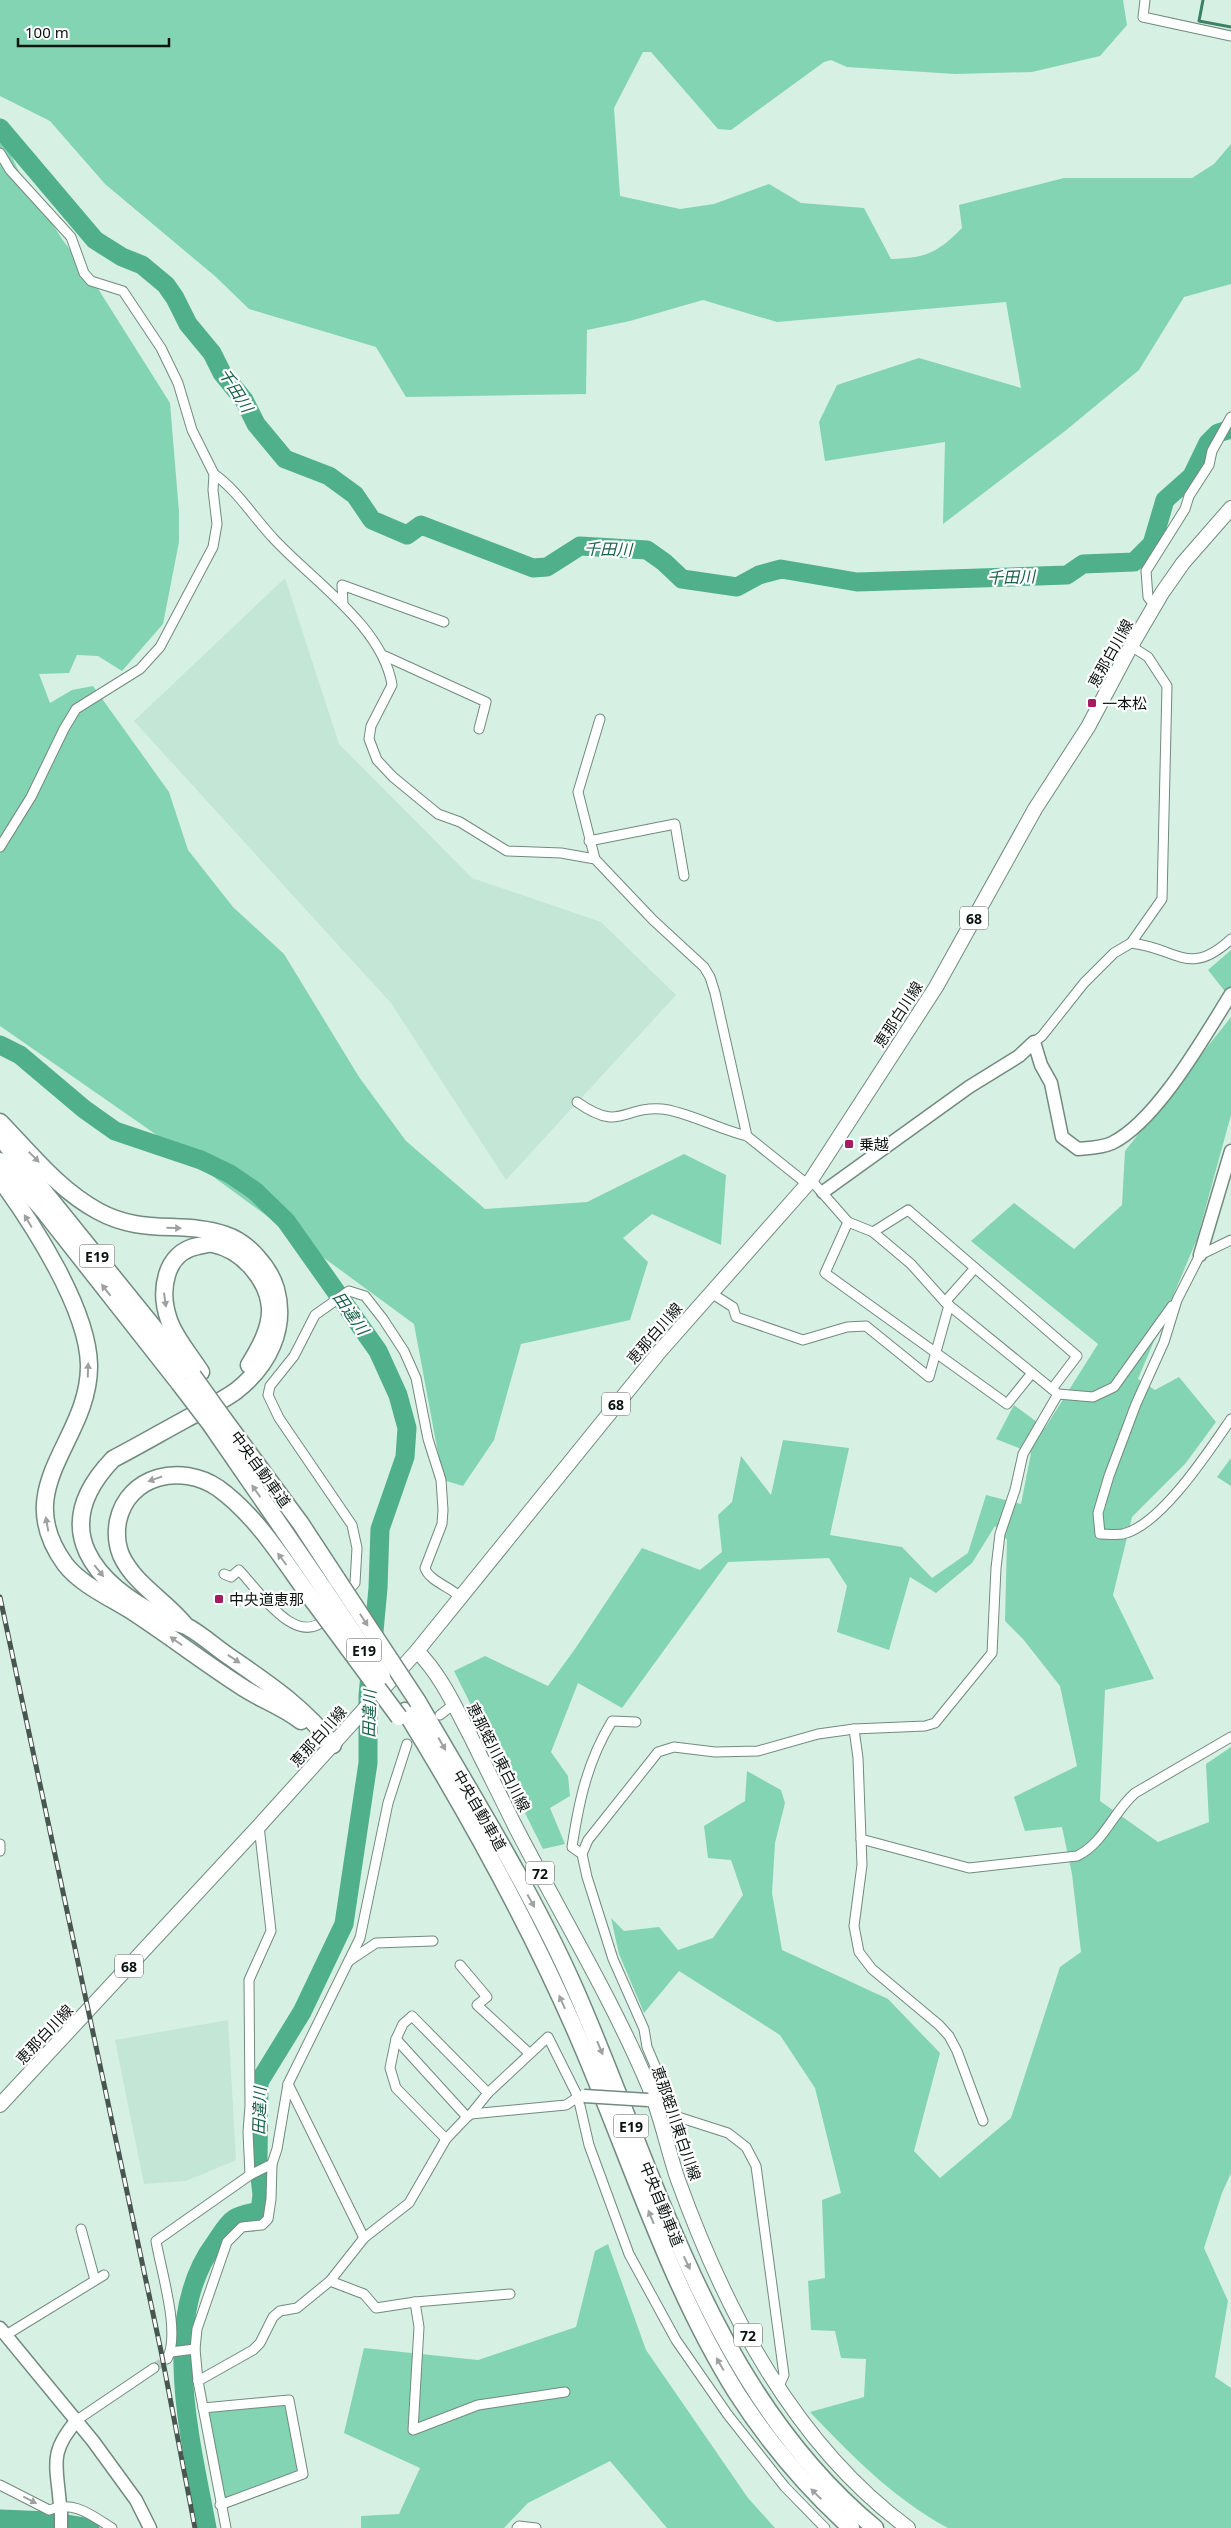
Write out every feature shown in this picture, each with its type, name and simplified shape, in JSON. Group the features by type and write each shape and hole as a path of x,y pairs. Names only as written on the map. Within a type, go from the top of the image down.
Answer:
{"highway":[{"path":"0,1122 68,1191 97,1211 115,1219 141,1226 195,1229 228,1235 254,1254 273,1280 280,1303 280,1327 272,1347 256,1371 235,1391 113,1459 88,1492 84,1506 81,1522 84,1547 99,1572 111,1585 146,1608 166,1620 186,1626"},
{"name":"中央自動車道","path":"0,1137 191,1377 301,1524 324,1589"},
{"name":"中央自動車道","path":"0,1161 191,1377"},
{"path":"0,1179 16,1201 61,1278 74,1308 86,1348 89,1371 86,1391 74,1425 51,1473 45,1498 46,1525 54,1547 66,1566 78,1577 153,1624 240,1686 288,1711 333,1745"},
{"path":"92,1586 75,1552 71,1531 75,1496 85,1476 110,1450 232,1381 247,1368 266,1331 270,1310 268,1298 253,1270 243,1258 230,1250 212,1244 190,1247 183,1251 173,1261 164,1288 169,1321 191,1377"},
{"name":"中央自動車道","path":"222,1418 324,1589 407,1710 540,1917 575,1989 681,2250 725,2342 750,2384 798,2450 835,2492 876,2528"},
{"path":"333,1745 316,1722 281,1692 186,1626 132,1573 121,1556 118,1542 119,1520 126,1502 138,1487 160,1476 196,1477 228,1496 324,1589 407,1710"},
{"name":"中央自動車道","path":"407,1710 483,1844 545,1962 579,2039 668,2257 712,2350 736,2392 786,2461 807,2486 851,2528"}],"main road":[{"name":"恵那白川線","path":"0,2106 259,1826 417,1651 660,1351 809,1182 936,987 1035,809 1088,727 1131,646 1155,606 1182,563 1231,508"},
{"name":"恵那蛭川東白川線","path":"417,1651 436,1672 454,1704 526,1848 623,2028 702,2240 735,2311 778,2388 802,2423 844,2471 908,2528"}],"street":[{"path":"1145,0 1142,17 1231,36"},
{"path":"0,153 10,170 71,237 84,273 91,281 116,287 123,291 131,300 161,348 178,383 192,430 214,474 228,484 273,538 321,586 343,604 373,638 384,656 392,685 371,726 369,739 377,760 393,778 438,814 460,822 506,851 561,853 595,859"},
{"path":"1155,606 1148,597 1146,571 1185,509 1189,496 1209,465 1218,441 1229,421"},
{"path":"0,847 32,797 73,713 140,669 153,657 166,639 213,547 217,524 213,490 214,474"},
{"path":"343,604 342,585 444,622"},
{"path":"823,1192 969,1087 1019,1056 1042,1036 1084,983 1114,954 1131,943 1162,899 1166,686 1148,658 1131,646"},
{"path":"384,656 486,702 479,729"},
{"path":"600,719 578,792 595,859 710,977 747,1136"},
{"path":"589,841 676,824 684,876"},
{"path":"1131,943 1144,944 1193,961 1209,957 1231,939"},
{"path":"1034,1042 1041,1065 1051,1083 1062,1137 1078,1149 1102,1147 1128,1132 1155,1106 1231,994"},
{"path":"577,1102 595,1114 615,1118 662,1109 726,1132 747,1136 823,1192 848,1222 873,1232 911,1264 947,1303 1055,1392 1093,1397 1114,1387 1141,1346 1177,1300"},
{"path":"1231,1155 1200,1255 1177,1300 1164,1342 1136,1404 1109,1476 1098,1514 1100,1534 1122,1534 1140,1527 1173,1497 1231,1419"},
{"path":"778,2388 784,2376 756,2166 746,2147 728,2133 675,2116 647,2047 644,2029 613,1959 587,1877 582,1854 588,1840 658,1752 666,1748 714,1752 758,1751 818,1734 854,1729 925,1726 935,1722 989,1658 994,1645 996,1568 1000,1534 1015,1490 1024,1454 1055,1392 1077,1356 908,1210 873,1232"},
{"path":"848,1222 825,1273 1007,1404 1032,1373"},
{"path":"1200,1255 1231,1240"},
{"path":"711,1293 733,1307 736,1317 803,1340 847,1326 866,1326 929,1377 937,1354 947,1303 975,1268"},
{"path":"224,1574 231,1577 239,1570 290,1623 312,1628 322,1624 355,1583 357,1548 352,1525 279,1418 268,1395 270,1386 294,1356 315,1315 349,1291 365,1296 373,1306 404,1351 416,1378 428,1439 441,1480 444,1510 442,1524 425,1568 433,1578 460,1597"},
{"path":"440,1715 454,1704"},
{"path":"582,1854 572,1847 580,1794 592,1758 612,1721 636,1722"},
{"path":"854,1729 858,1758 862,1865 854,1926 859,1952 872,1969 939,2025 949,2036 957,2051 983,2122"},
{"path":"861,1839 969,1868 1077,1856 1088,1851 1098,1841 1125,1802 1135,1793 1231,1737"},
{"path":"226,2528 220,2505 198,2381 195,2349 197,2329 227,2242 242,2228 262,2225 268,2219 271,2199 272,2164 277,2149 288,2084 360,1938 388,1803 406,1744"},
{"path":"250,2175 248,2132 250,2106 249,1980 271,1930 259,1826"},
{"path":"0,1844 0,1851"},
{"path":"349,1961 376,1943 433,1941"},
{"path":"460,1965 487,1997 477,2005 528,2053"},
{"path":"446,2140 396,2088 390,2068 396,2039 403,2024 412,2016 488,2093"},
{"path":"198,2381 252,2350 260,2343 273,2318 280,2311 297,2308 330,2281 364,2238 409,2203 446,2140 488,2093 548,2036 581,2096 589,2145 629,2254 676,2340 728,2415 785,2487 826,2528"},
{"path":"396,2039 468,2116"},
{"path":"288,2084 364,2238"},
{"path":"468,2116 566,2104 581,2096 651,2100 667,2094"},
{"path":"195,2349 169,2355 170,2314 156,2241 250,2175 272,2164"},
{"path":"81,2229 95,2280"},
{"path":"104,2275 3,2331 78,2420 136,2500 150,2528"},
{"path":"330,2281 364,2294 376,2308 415,2302 510,2294"},
{"path":"415,2302 418,2327 413,2430 478,2405 565,2392"},
{"path":"61,2528 56,2454 62,2438 78,2420 154,2368"},
{"path":"203,2408 289,2400 303,2474 220,2505"},
{"path":"0,2485 49,2510 61,2509 72,2505 112,2528"},
{"path":"517,2528 519,2526 536,2528"}],"shaded area":[{"path":"285,578 339,744 472,878 601,922 676,995 506,1180 391,1003 134,721"},
{"path":"228,2020 236,2160 186,2181 144,2184 115,2040"}],"green space":[{"path":"0,0 1123,0 1127,25 1100,56 1032,72 955,74 847,67 831,60 824,62 731,130 718,129 651,52 643,52 614,108 620,196 680,209 714,204 769,184 801,203 864,208 891,259 903,258 930,253 938,249 962,228 959,205 1064,178 1192,178 1214,164 1231,144 1231,284 1184,297 1139,370 1065,431 943,524 945,442 825,461 819,422 837,385 919,358 1021,388 1006,302 777,322 703,300 630,321 587,330 586,394 406,397 376,347 249,309 216,277 105,184 50,121 0,96"},
{"path":"0,132 19,172 62,239 90,276 170,403 179,512 179,542 163,624 122,671 98,656 77,655 69,673 39,674 50,703 72,690 93,686 169,792 188,850 233,907 284,954 359,1077 406,1141 485,1209 587,1202 684,1154 726,1175 721,1245 652,1214 623,1238 648,1262 630,1320 521,1344 494,1440 463,1486 443,1480 414,1324 151,1131 0,1026"},
{"path":"1231,950 1231,999 1208,970"},
{"path":"1231,1017 1231,1115 1197,1239 1138,1379 1155,1390 1179,1377 1216,1422 1185,1464 1132,1517 1113,1595 1154,1679 1105,1690 1100,1801 1158,1842 1209,1822 1206,1764 1231,1747 1231,2173 1222,2193 1204,2248 1228,2301 1215,2377 1231,2388 1231,2528 948,2528 910,2504 875,2476 810,2412 864,2397 866,2359 841,2358 835,2331 811,2330 808,2281 825,2278 822,2200 841,2193 815,2088 780,2035 679,1971 644,2013 619,1954 611,1918 624,1931 659,1927 678,1950 713,1938 743,1895 731,1860 708,1858 704,1826 745,1801 747,1771 781,1790 785,1803 775,1843 772,1893 782,1950 888,1999 940,2053 914,2151 940,2178 1011,2118 1060,1967 1081,1952 1072,1874 1062,1827 1025,1831 1014,1797 1077,1766 1060,1686 1023,1639 1005,1621 1007,1540 995,1526 972,1563 936,1593 910,1577 889,1650 837,1632 847,1586 829,1558 728,1562 622,1708 578,1683 551,1752 568,1776 570,1796 550,1808 565,1844 543,1849 454,1671 485,1656 548,1686 642,1548 700,1570 722,1552 718,1515 732,1502 741,1456 771,1495 783,1440 849,1448 830,1535 902,1547 932,1578 968,1553 986,1495 1021,1504 1031,1453 996,1439 1014,1405 1045,1428 1098,1344 971,1241 1014,1203 1074,1249 1122,1205 1125,1151"},
{"path":"1231,1458 1231,1486 1217,1477"},
{"path":"608,2244 646,2350 748,2498 775,2528 667,2528 610,2461 528,2503 504,2528 361,2528 361,2516 399,2514 420,2468 344,2433 364,2348 478,2360 576,2327 595,2251"},
{"path":"286,2403 298,2472 225,2499 208,2410"}],"waterway":[{"path":"1203,0 1199,21 1231,27"},
{"name":"千田川","path":"0,128 95,240 122,257 142,265 166,285 188,324 212,353 222,373 244,400 256,424 285,459 329,476 355,495 372,520 407,535 421,525 533,568 547,567 580,546 647,550 664,562 682,579 737,587 759,575 781,569 857,582 1067,575 1083,564 1134,562 1152,544 1165,500 1192,476 1208,443 1218,433 1231,429"},
{"name":"田違川","path":"0,1045 20,1055 84,1109 115,1131 201,1160 230,1174 255,1191 286,1221 378,1351 398,1395 407,1428 405,1457 380,1529 378,1588 368,1696 368,1763 344,1924 302,2012 259,2082 258,2159 262,2195 260,2211 237,2217 226,2227 198,2273 187,2307 183,2344 187,2420 207,2528"},
{"path":"0,2519 50,2521 90,2528"}],"tunnel":[{"path":"154,2368 167,2359"}],"railway":[{"path":"0,1597 161,2351 195,2528"}],"place":[{"name":"一本松","path":"1092,703"},
{"name":"乗越","path":"849,1144"},
{"name":"中央道恵那","path":"219,1599"}]}
